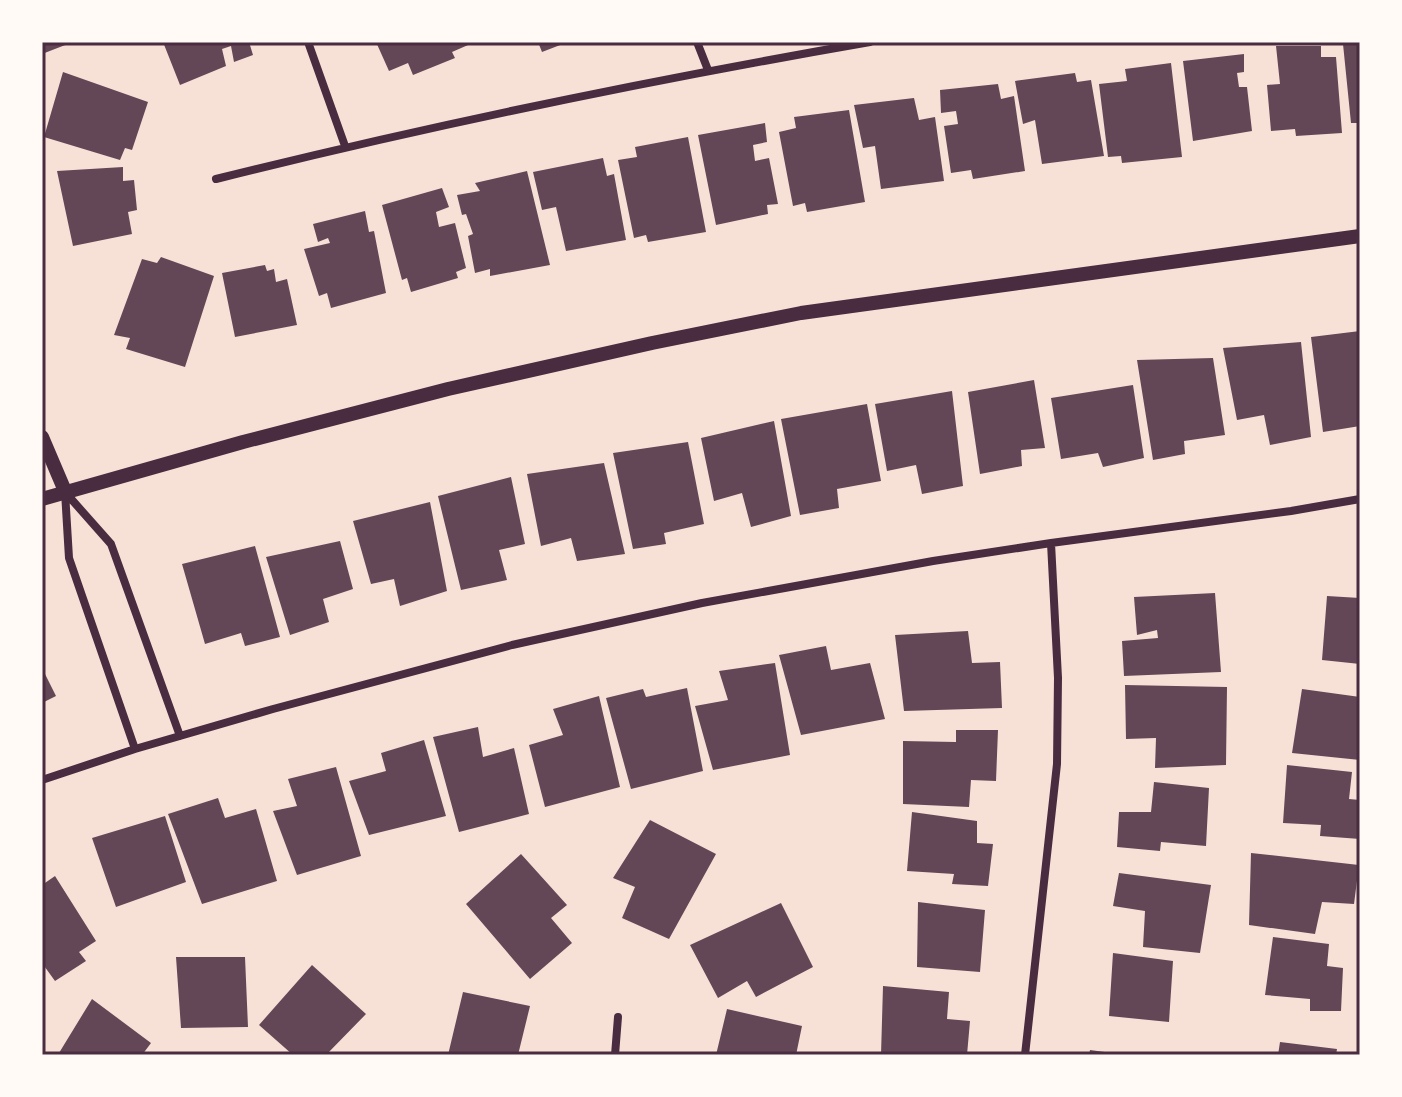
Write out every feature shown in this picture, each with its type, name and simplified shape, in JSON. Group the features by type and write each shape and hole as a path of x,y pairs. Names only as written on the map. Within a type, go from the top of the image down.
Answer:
{"street":[{"path":"308,42 345,146"},
{"path":"697,42 708,70"},
{"path":"216,179 345,146 708,70 870,42"},
{"path":"42,499 243,442 448,389 801,313 1360,236"},
{"path":"42,437 65,491 111,544 180,736"},
{"path":"65,491 69,558 135,749"},
{"path":"42,780 180,736 541,639 702,603 1051,543 1360,499"},
{"path":"1025,1055 1057,764 1058,678 1051,543"},
{"path":"615,1055 618,1017"}],"building":[{"path":"42,42 73,42 42,54"},
{"path":"163,42 249,42 253,55 234,62 231,46 222,49 226,66 180,85"},
{"path":"376,42 475,42 452,52 455,58 413,75 408,63 389,71"},
{"path":"538,42 568,42 542,52"},
{"path":"1360,43 1360,123 1351,123 1343,44"},
{"path":"1276,46 1321,46 1321,57 1336,57 1342,133 1296,136 1295,129 1271,131 1267,85 1280,84"},
{"path":"1244,54 1244,72 1237,73 1239,87 1247,87 1252,131 1193,141 1183,61"},
{"path":"1171,63 1182,157 1122,163 1121,156 1108,157 1099,84 1127,81 1125,69"},
{"path":"63,72 148,102 132,150 125,148 120,160 44,137"},
{"path":"1075,73 1077,82 1091,80 1104,156 1042,164 1035,120 1023,124 1015,81"},
{"path":"998,84 1001,99 1014,96 1025,171 973,179 971,170 951,173 944,126 958,124 956,111 941,113 940,90"},
{"path":"914,98 919,120 935,117 944,181 881,189 875,146 863,148 854,105"},
{"path":"849,110 865,202 807,212 805,203 793,206 779,132 796,128 794,117"},
{"path":"765,123 767,142 753,145 755,161 769,158 778,204 767,205 768,214 716,225 698,135"},
{"path":"688,137 706,232 648,242 646,235 634,238 618,160 637,157 635,147"},
{"path":"603,158 607,176 614,174 626,240 566,251 556,207 542,210 533,172"},
{"path":"123,167 123,181 134,180 137,210 128,212 132,234 73,246 57,171"},
{"path":"527,171 550,265 490,276 490,269 475,273 468,236 473,234 466,214 462,215 457,195 480,191 475,183"},
{"path":"442,188 449,207 436,212 439,227 455,223 466,268 456,272 458,278 411,292 407,278 402,280 382,205"},
{"path":"365,211 369,232 374,231 386,293 331,308 327,293 319,296 304,249 330,243 328,238 318,242 313,224"},
{"path":"161,257 214,276 185,367 126,349 130,338 114,335 142,259 157,263"},
{"path":"265,265 267,271 274,269 276,282 287,279 297,325 235,337 222,273"},
{"path":"1360,331 1360,426 1323,432 1311,337"},
{"path":"1301,342 1311,437 1270,445 1264,415 1237,420 1223,348"},
{"path":"1213,358 1225,435 1184,441 1185,454 1153,460 1137,360"},
{"path":"1034,380 1045,448 1021,450 1022,466 980,474 968,392"},
{"path":"1133,385 1144,458 1103,467 1098,453 1061,459 1051,398"},
{"path":"952,391 963,486 922,494 916,465 887,471 875,404"},
{"path":"867,404 881,481 837,489 839,508 800,515 781,419"},
{"path":"774,421 791,516 751,527 742,493 714,501 701,438"},
{"path":"688,442 704,524 664,533 666,544 633,549 613,453"},
{"path":"604,463 625,554 577,561 571,538 541,546 527,474"},
{"path":"511,477 525,544 499,550 507,580 461,590 438,496"},
{"path":"430,502 447,591 400,606 394,579 371,584 353,521"},
{"path":"340,541 353,589 323,599 329,622 290,635 266,557"},
{"path":"255,546 280,637 245,646 241,633 205,644 182,564"},
{"path":"1215,593 1221,672 1124,676 1122,641 1158,638 1157,630 1137,635 1134,597"},
{"path":"1327,596 1360,598 1360,664 1322,660"},
{"path":"968,631 972,663 1000,662 1002,708 904,711 895,635"},
{"path":"826,646 831,670 870,663 885,719 801,735 779,655"},
{"path":"775,663 790,755 713,770 695,706 728,700 719,671"},
{"path":"42,668 56,696 42,703"},
{"path":"1125,685 1227,687 1226,765 1155,768 1156,738 1126,739"},
{"path":"687,688 703,771 631,789 606,698 643,689 646,697"},
{"path":"1302,689 1360,697 1360,760 1292,753"},
{"path":"599,696 620,787 545,807 529,745 563,735 553,709"},
{"path":"478,727 483,757 514,748 529,814 459,832 433,737"},
{"path":"956,730 998,730 996,781 971,780 969,807 903,804 903,741 956,742"},
{"path":"424,740 446,816 369,835 349,781 386,771 381,753"},
{"path":"1287,765 1352,772 1349,799 1360,800 1360,839 1320,836 1321,825 1283,823"},
{"path":"336,767 361,856 297,875 273,811 297,806 288,779"},
{"path":"1154,782 1209,788 1206,846 1161,842 1160,851 1117,847 1119,812 1151,812"},
{"path":"218,798 225,818 256,809 277,881 202,904 168,814"},
{"path":"912,812 977,821 977,843 993,844 988,886 952,884 954,874 907,871"},
{"path":"165,816 186,882 116,907 92,838"},
{"path":"650,820 716,854 669,939 622,918 635,887 613,878"},
{"path":"1251,853 1359,865 1354,904 1322,902 1315,934 1249,925"},
{"path":"521,854 567,905 551,918 572,943 530,979 466,904"},
{"path":"1119,873 1211,885 1200,953 1143,947 1145,911 1113,906"},
{"path":"55,876 96,941 79,952 86,961 55,981 42,963 42,885"},
{"path":"918,902 985,910 980,972 917,967"},
{"path":"781,903 813,967 756,997 747,981 718,998 690,945"},
{"path":"1273,937 1329,944 1327,966 1343,968 1341,1011 1310,1011 1310,999 1265,995"},
{"path":"1113,953 1173,961 1169,1022 1109,1016"},
{"path":"176,957 245,957 248,1027 181,1028"},
{"path":"312,965 366,1014 326,1055 293,1055 259,1025"},
{"path":"883,986 949,992 947,1019 970,1021 967,1055 881,1055"},
{"path":"463,992 530,1006 518,1055 448,1055"},
{"path":"92,999 151,1043 142,1055 59,1053"},
{"path":"727,1009 802,1026 796,1055 716,1055"},
{"path":"1280,1042 1337,1049 1336,1055 1278,1055"},
{"path":"1090,1050 1112,1053 1112,1055 1089,1055"}]}
